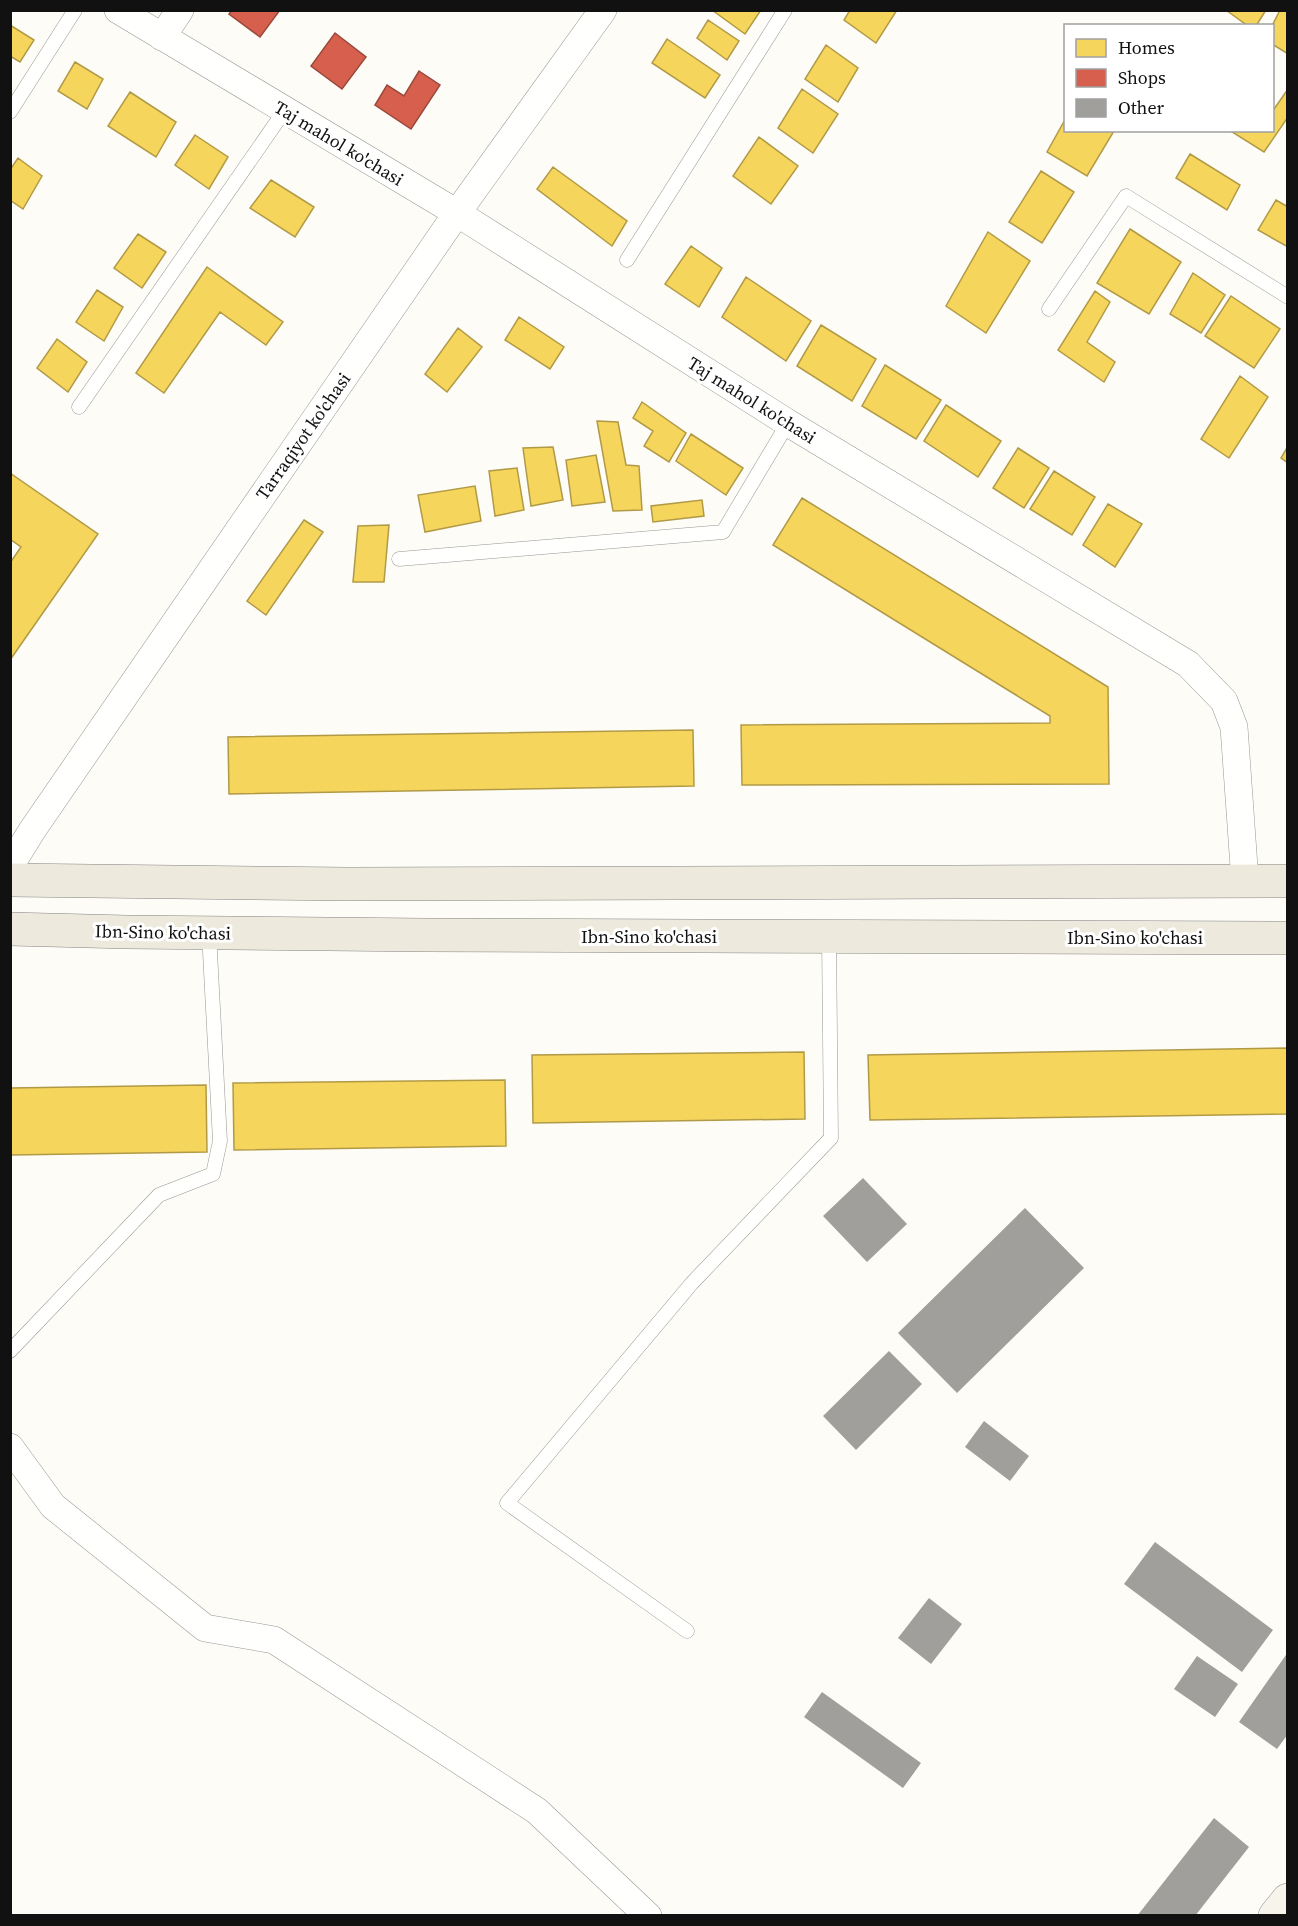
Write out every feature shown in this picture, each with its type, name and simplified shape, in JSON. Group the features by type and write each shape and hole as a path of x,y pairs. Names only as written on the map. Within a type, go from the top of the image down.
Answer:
{"main road":[{"path":"10,880 348,884 1287,881"},
{"name":"Ibn-Sino ko'chasi","path":"10,929 209,933 1287,938"},
{"path":"1275,1916 1287,1899"}],"street":[{"name":"Taj mahol ko'chasi","path":"118,10 457,213 788,423 1188,664 1224,701 1234,727 1245,881"},
{"path":"162,37 180,10"},
{"name":"Tarraqiyot ko'chasi","path":"10,866 33,829 457,213 603,10"},
{"path":"10,1447 53,1506 205,1628 274,1640 284,1646 537,1811 648,1916"}],"lane":[{"path":"10,112 75,10"},
{"path":"627,260 785,10"},
{"path":"79,407 285,110"},
{"path":"1049,309 1126,196 1287,297"},
{"path":"399,559 723,532 788,423"},
{"path":"10,1351 159,1195 213,1174 220,1141 209,933"},
{"path":"687,1631 507,1503 693,1283 831,1138 829,936"}],"building: Homes":[{"path":"712,10 761,10 745,34"},
{"path":"850,10 897,10 876,43 844,20"},
{"path":"1226,10 1266,10 1257,24 1245,24"},
{"path":"1280,10 1288,12 1288,54 1274,45 1273,24"},
{"path":"708,20 739,41 727,60 697,38"},
{"path":"10,25 34,40 20,62 10,56"},
{"path":"667,39 720,75 705,98 652,63"},
{"path":"826,45 858,68 838,102 805,79"},
{"path":"75,62 103,79 87,109 58,91"},
{"path":"802,89 838,114 813,153 778,128"},
{"path":"1288,89 1288,117 1264,152 1232,132 1274,132 1274,109"},
{"path":"130,92 176,122 156,157 108,126"},
{"path":"1064,122 1064,132 1113,132 1087,176 1047,152"},
{"path":"195,135 228,157 209,189 175,165"},
{"path":"759,137 798,166 771,204 733,176"},
{"path":"1190,154 1240,185 1227,210 1176,178"},
{"path":"18,158 42,176 23,209 10,200 10,170"},
{"path":"553,167 627,221 612,246 537,189"},
{"path":"1041,171 1074,192 1042,243 1009,222"},
{"path":"271,180 314,207 295,237 250,208"},
{"path":"1276,200 1288,207 1288,247 1258,230"},
{"path":"1130,229 1181,262 1149,314 1097,283"},
{"path":"988,232 1030,261 986,333 946,306"},
{"path":"138,234 166,252 142,288 114,268"},
{"path":"691,246 722,268 699,307 665,284"},
{"path":"207,267 283,322 266,345 220,312 164,393 136,373"},
{"path":"1193,273 1225,295 1201,333 1170,314"},
{"path":"746,277 811,321 786,361 722,317"},
{"path":"97,290 123,307 104,341 76,322"},
{"path":"1095,291 1110,302 1087,342 1115,362 1104,382 1058,350"},
{"path":"1231,296 1280,329 1254,368 1205,336"},
{"path":"519,317 564,347 550,369 505,340"},
{"path":"821,325 876,359 852,401 797,366"},
{"path":"458,328 482,347 447,392 425,374"},
{"path":"57,339 87,362 68,392 37,368"},
{"path":"885,365 941,400 916,439 862,406"},
{"path":"1240,376 1268,397 1229,458 1201,439"},
{"path":"642,402 686,433 669,462 644,446 653,431 633,418"},
{"path":"946,405 1001,441 978,477 924,441"},
{"path":"597,421 618,422 626,465 639,466 642,510 613,511"},
{"path":"691,434 743,468 726,495 676,461"},
{"path":"1288,446 1288,463 1281,458"},
{"path":"553,447 563,500 531,506 523,448"},
{"path":"1018,448 1049,468 1024,508 993,488"},
{"path":"596,455 605,502 572,506 566,460"},
{"path":"517,468 524,510 495,516 489,471"},
{"path":"1054,471 1095,497 1072,535 1030,509"},
{"path":"10,473 98,534 10,660 10,563 21,547 10,539"},
{"path":"475,486 481,521 425,532 418,495"},
{"path":"802,498 1108,687 1109,784 742,785 741,725 1050,723 1050,716 773,545"},
{"path":"702,500 704,516 653,522 651,506"},
{"path":"1108,504 1142,524 1115,567 1083,545"},
{"path":"304,520 323,532 266,615 247,601"},
{"path":"389,525 384,582 353,582 358,526"},
{"path":"693,730 694,786 229,794 228,737"},
{"path":"1288,1048 1288,1114 870,1120 868,1055"},
{"path":"804,1052 805,1119 533,1123 532,1055"},
{"path":"505,1080 506,1146 234,1150 233,1083"},
{"path":"206,1085 207,1152 10,1155 10,1088"}],"building: Shops":[{"path":"232,10 280,10 260,37 229,14"},
{"path":"335,33 366,57 342,89 311,66"},
{"path":"419,71 440,85 411,129 375,105 387,85 404,96"}],"building: Other":[{"path":"863,1178 907,1224 867,1262 823,1216"},
{"path":"1025,1208 1084,1268 957,1393 898,1333"},
{"path":"889,1351 922,1384 856,1450 823,1416"},
{"path":"984,1421 1029,1456 1010,1481 965,1447"},
{"path":"1155,1542 1273,1630 1242,1672 1124,1584"},
{"path":"929,1598 962,1624 931,1664 898,1638"},
{"path":"1288,1652 1288,1734 1277,1749 1239,1722"},
{"path":"1197,1656 1238,1684 1215,1717 1174,1689"},
{"path":"822,1692 921,1763 903,1788 804,1717"},
{"path":"1214,1818 1249,1847 1195,1916 1137,1916"}]}
